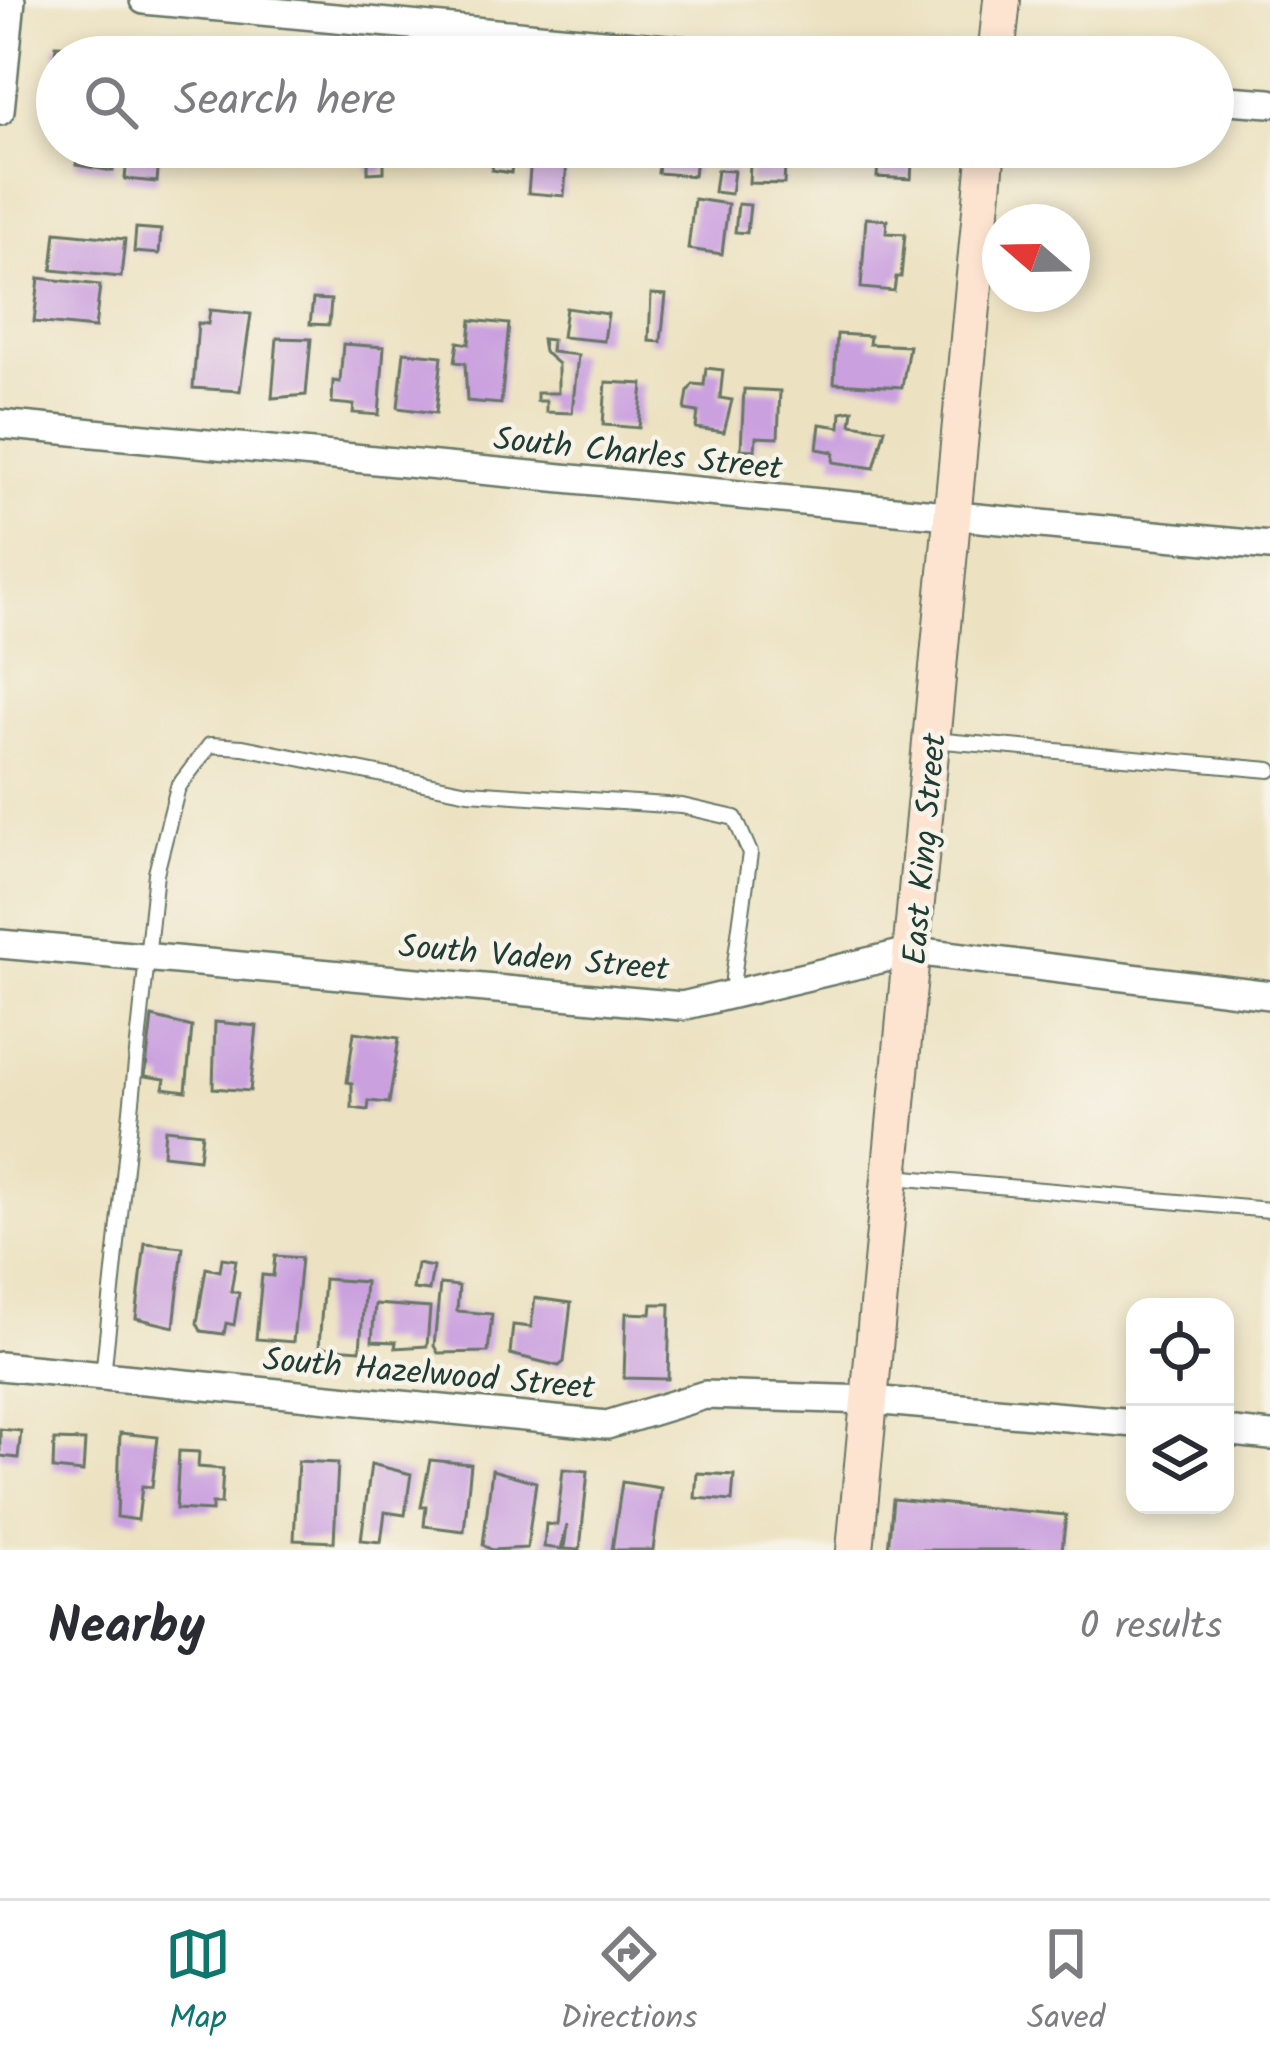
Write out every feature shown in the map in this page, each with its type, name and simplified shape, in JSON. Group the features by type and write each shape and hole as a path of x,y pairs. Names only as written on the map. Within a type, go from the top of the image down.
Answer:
{"street":[{"path":"0,111 11,0"},
{"path":"145,0 528,36"},
{"path":"998,36 1002,0"},
{"path":"1234,101 1270,104"},
{"name":"East King Street","path":"855,1550 894,1177 985,168"},
{"name":"South Charles Street","path":"0,424 954,520 1270,546"},
{"name":"South Vaden Street","path":"0,944 682,1006 914,951 1270,995"},
{"name":"South Hazelwood Street","path":"0,1366 608,1425 705,1396 871,1400 1126,1422"},
{"path":"1234,1433 1270,1436"}],"lane":[{"path":"933,740 1270,770"},
{"path":"104,1376 140,1058 143,956 156,873 178,787 210,746 243,747 468,792 649,803 735,818 750,854 733,978 736,994"},
{"path":"894,1177 1270,1210"}],"building":[{"path":"126,168 158,168 157,182 125,179"},
{"path":"530,168 566,168 564,196 528,193"},
{"path":"659,168 695,168 694,176 658,173"},
{"path":"750,168 785,168 784,184 749,183"},
{"path":"878,168 912,168 911,179 877,177"},
{"path":"717,170 734,171 731,194 714,192"},
{"path":"694,199 728,204 722,254 688,249"},
{"path":"738,204 750,205 747,233 735,232"},
{"path":"866,218 887,220 886,233 905,234 901,277 896,277 894,291 861,288"},
{"path":"136,228 161,230 159,254 134,252"},
{"path":"56,232 125,239 121,277 52,270"},
{"path":"39,278 100,285 95,328 34,322"},
{"path":"651,294 666,295 661,342 649,341"},
{"path":"313,299 331,300 329,325 310,324"},
{"path":"566,308 608,314 604,341 562,337"},
{"path":"210,310 251,314 240,391 193,388 198,323 208,324"},
{"path":"471,320 509,324 501,404 467,401 465,363 455,362 458,342 469,344"},
{"path":"837,334 870,336 869,344 909,346 902,387 834,383"},
{"path":"277,338 311,339 306,395 272,398"},
{"path":"542,339 552,340 551,352 578,355 572,413 546,412 546,401 537,401 537,393 558,393 558,364 544,352"},
{"path":"343,344 384,347 379,415 353,413 354,405 332,403 333,381 340,382"},
{"path":"404,352 442,356 436,413 398,408"},
{"path":"706,368 723,370 720,398 732,400 724,432 696,428 698,412 685,410 693,384 704,385"},
{"path":"606,382 643,384 639,428 603,425"},
{"path":"744,389 780,391 778,438 756,437 755,450 741,449"},
{"path":"853,410 851,424 885,429 874,468 833,462 834,452 817,449 820,424 840,427 841,412"},
{"path":"152,1017 192,1027 186,1091 163,1088 165,1079 145,1076"},
{"path":"215,1022 257,1026 250,1091 213,1088"},
{"path":"354,1032 399,1038 389,1103 369,1101 368,1110 352,1108 352,1083 347,1082"},
{"path":"165,1129 202,1133 199,1159 163,1155"},
{"path":"145,1243 183,1247 174,1327 136,1318"},
{"path":"275,1256 301,1258 293,1342 256,1339 262,1275 273,1276"},
{"path":"222,1258 236,1260 231,1291 239,1293 234,1325 226,1323 224,1334 201,1331 197,1323 206,1268 220,1271"},
{"path":"417,1264 433,1267 429,1291 413,1289"},
{"path":"324,1279 365,1282 360,1350 319,1347"},
{"path":"440,1284 459,1286 457,1311 492,1314 488,1352 438,1353 434,1346"},
{"path":"535,1298 571,1303 564,1362 559,1366 510,1354 513,1325 531,1327"},
{"path":"375,1304 430,1308 427,1346 395,1348 396,1342 372,1341"},
{"path":"652,1304 670,1304 668,1379 624,1378 626,1313 651,1314"},
{"path":"0,1429 21,1431 18,1458 0,1456"},
{"path":"120,1433 158,1437 152,1487 142,1486 138,1520 117,1517"},
{"path":"54,1440 85,1441 83,1472 53,1469"},
{"path":"179,1451 199,1452 198,1467 223,1469 221,1504 212,1504 212,1511 176,1509"},
{"path":"430,1460 471,1464 464,1531 424,1526 426,1507 421,1507"},
{"path":"298,1461 338,1463 334,1542 294,1540"},
{"path":"371,1464 411,1474 405,1515 385,1512 381,1542 361,1540"},
{"path":"563,1469 588,1471 580,1550 564,1549 567,1525 561,1549 544,1547 546,1524 557,1525"},
{"path":"492,1470 536,1482 527,1548 492,1550 483,1545"},
{"path":"697,1473 734,1475 732,1501 695,1498"},
{"path":"622,1482 661,1488 653,1550 612,1550"},
{"path":"893,1499 1066,1515 1062,1550 888,1550"}]}
